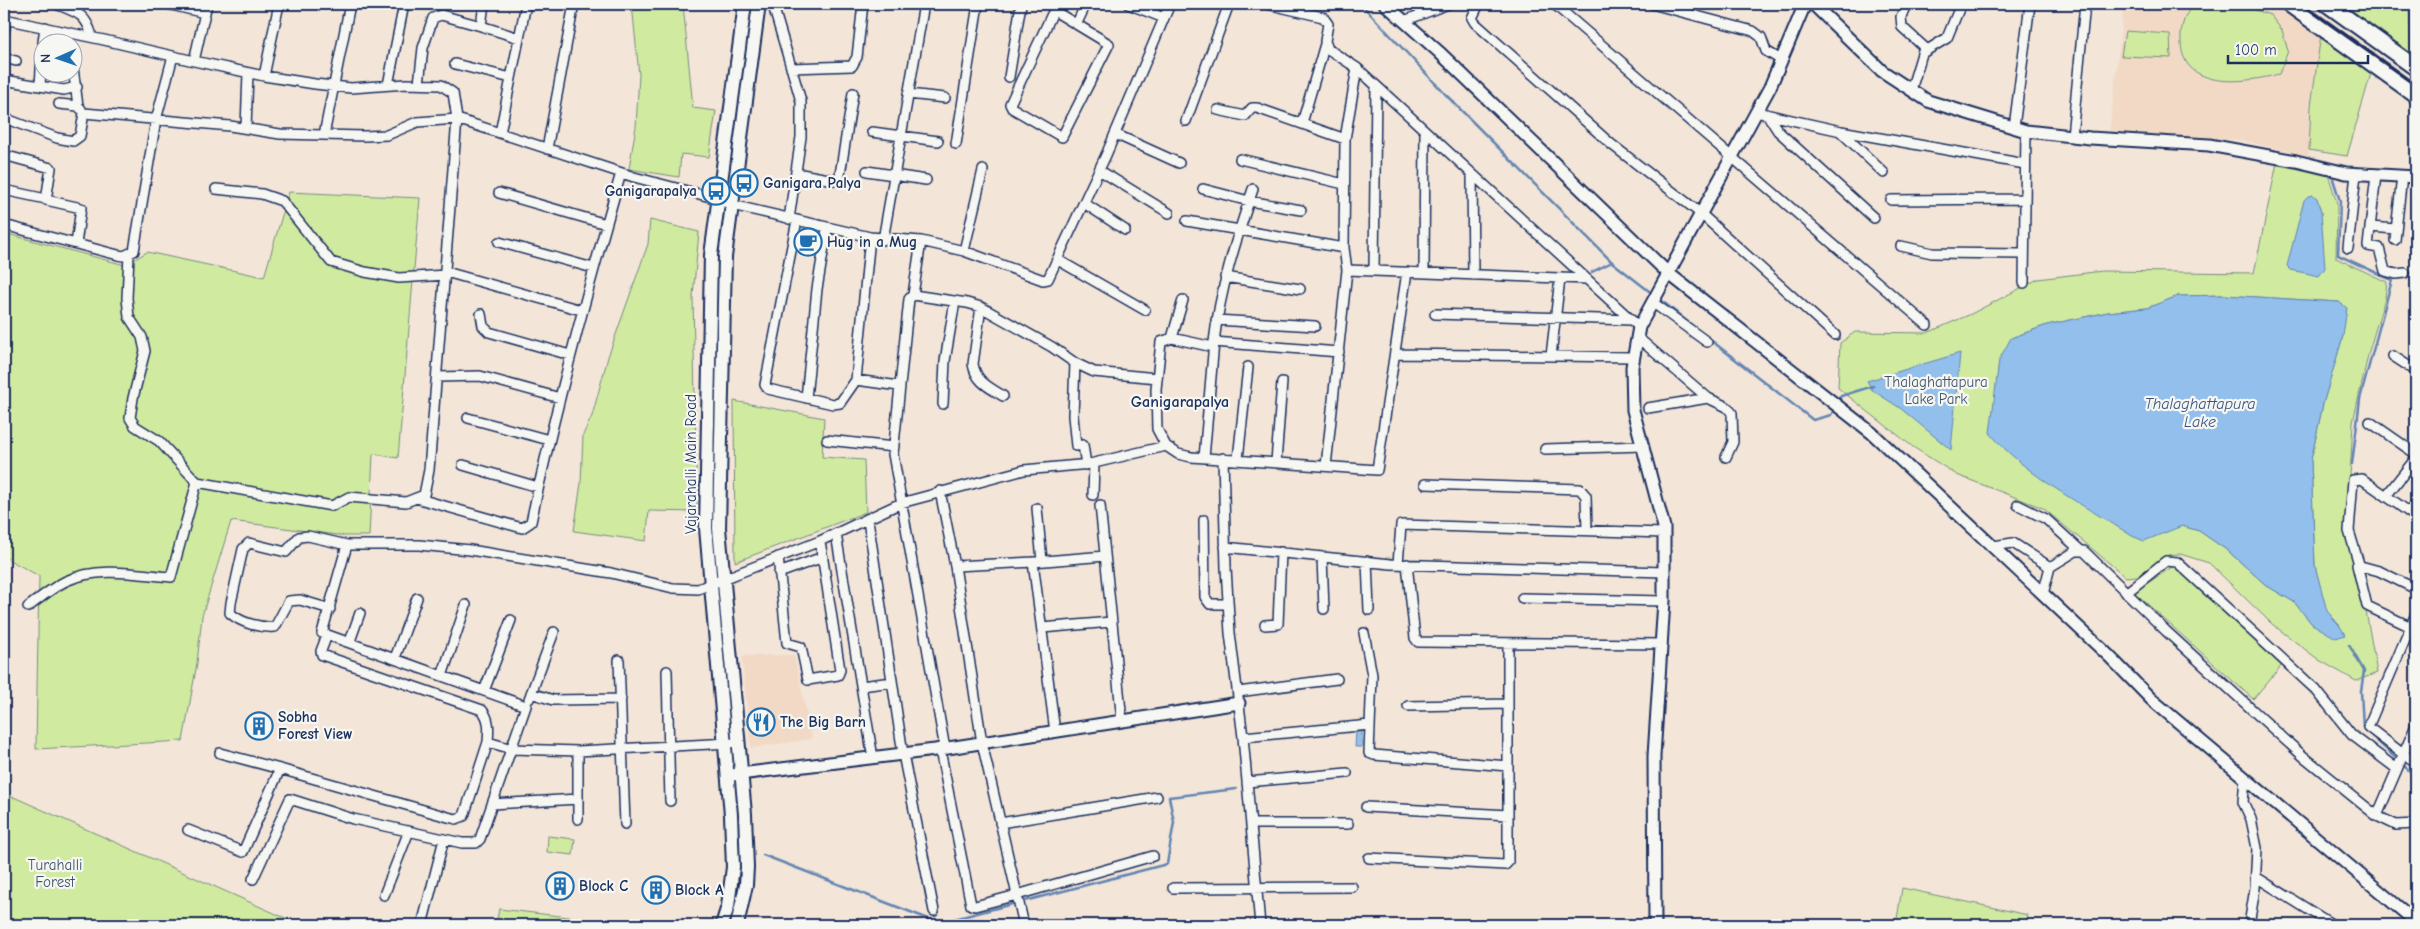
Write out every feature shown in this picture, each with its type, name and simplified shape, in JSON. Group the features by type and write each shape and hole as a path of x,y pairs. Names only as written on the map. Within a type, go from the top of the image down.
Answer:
{"highway":[{"path":"2289,4 2416,95"},
{"path":"2327,4 2416,68"}],"main road":[{"name":"Vajarahalli Main Road","path":"722,925 728,906 734,867 728,776 706,528 709,297 711,255 745,4"},
{"name":"Vajarahalli Main Road","path":"737,925 742,910 747,868 742,774 723,579 720,528 723,297 725,257 759,4"}],"street":[{"path":"56,4 79,13 90,25 92,37"},
{"path":"167,4 206,8 194,61"},
{"path":"264,76 279,4"},
{"path":"324,135 350,4"},
{"path":"388,86 404,4"},
{"path":"482,26 484,4"},
{"path":"500,133 526,4"},
{"path":"547,149 574,4"},
{"path":"769,4 774,9 801,102 802,114 793,219 765,385 768,389 833,404 840,403 856,380 870,237"},
{"path":"791,68 852,66 857,57 863,4"},
{"path":"883,240 924,4"},
{"path":"956,144 978,4"},
{"path":"1009,76 1021,4"},
{"path":"1077,24 1086,4"},
{"path":"1128,4 1164,18"},
{"path":"58,104 156,120 246,128 280,134 387,134 417,122 457,119 621,172 718,199 732,206 883,240 921,241 964,252 1043,280 1048,279 1058,260 1115,134 1170,4"},
{"path":"1186,121 1229,4"},
{"path":"1267,4 1323,17 1328,24 1325,44 1302,123"},
{"path":"1385,4 1668,273 1872,433 1993,546 2151,699 2416,922"},
{"path":"1404,21 1448,4"},
{"path":"1479,4 1472,18 1475,23 1611,144 1700,213 1835,335"},
{"path":"1554,4 1927,325"},
{"path":"1656,4 1753,31 1761,37 1766,51 1781,60"},
{"path":"1655,925 1654,756 1664,601 1664,532 1644,446 1633,410 1632,368 1636,328 1732,158 1762,113 1781,60 1806,4"},
{"path":"1814,4 1882,71 1928,101 2026,131 2208,145 2356,174 2416,177"},
{"path":"1906,4 1901,17 1902,27 1923,43 1924,52 1911,90"},
{"path":"1924,52 1947,38 1961,4"},
{"path":"2014,127 2030,4"},
{"path":"2072,136 2085,4"},
{"path":"1056,12 1077,24 1109,42 1110,46 1063,136 1060,137 1012,108 1010,104 1052,14 1056,12"},
{"path":"419,84 423,48 433,18 441,15 519,38"},
{"path":"4,32 5,19 264,76 351,88 419,84 441,85 453,93 457,119 446,273 427,485 424,494 406,502 349,496 332,506 198,482 159,441 135,426 130,418 145,351 142,337 129,317 127,298 130,255 137,244 156,120 173,56"},
{"path":"45,27 45,32"},
{"path":"1325,44 1328,49 1357,68 1587,279 1708,398 1727,407 1732,414 1733,442 1726,457"},
{"path":"4,58 16,61"},
{"path":"455,64 511,78"},
{"path":"1326,466 1347,270 1344,248 1345,139 1357,68"},
{"path":"246,128 248,73"},
{"path":"4,80 64,90 77,88"},
{"path":"40,82 40,86"},
{"path":"4,118 57,138 73,141 80,136 81,109 76,82"},
{"path":"1374,271 1376,86"},
{"path":"796,173 836,182 840,178 853,93"},
{"path":"908,94 945,98"},
{"path":"1218,110 1245,116 1252,108 1257,108 1345,139"},
{"path":"1762,113 1841,131 2025,164"},
{"path":"1762,113 1778,131 1874,218"},
{"path":"1424,273 1425,131"},
{"path":"1841,131 1884,173"},
{"path":"2024,283 2026,131"},
{"path":"872,132 938,141"},
{"path":"1115,134 1179,163"},
{"path":"4,155 50,166 52,171 46,199"},
{"path":"1240,159 1344,184"},
{"path":"964,252 984,170"},
{"path":"1099,170 1169,213"},
{"path":"867,171 926,180"},
{"path":"416,498 522,528 531,522 581,310 621,172"},
{"path":"1472,174 1474,275"},
{"path":"2348,248 2356,174"},
{"path":"2376,175 2368,246 2379,248 2385,271 2405,273"},
{"path":"2395,240 2402,176"},
{"path":"1204,458 1216,320 1225,277 1252,188"},
{"path":"216,189 262,194 282,201 331,262 365,272 399,278 446,273 581,310"},
{"path":"1203,189 1249,201 1301,210"},
{"path":"4,190 81,208 76,244"},
{"path":"499,193 606,224"},
{"path":"1891,200 2024,199"},
{"path":"1084,203 1125,230"},
{"path":"1187,221 1344,248"},
{"path":"4,225 118,255 130,255"},
{"path":"2370,227 2396,228"},
{"path":"806,398 816,289 826,228"},
{"path":"921,241 913,295 909,299 894,447 901,503 942,749 971,905 975,906 1017,895 1153,856"},
{"path":"499,242 593,268"},
{"path":"1901,246 1932,252 2024,254"},
{"path":"1058,260 1145,310"},
{"path":"1347,270 1587,279"},
{"path":"1339,352 1214,345 1172,338 1166,339 1162,342 1157,378 1157,429 1166,446 1178,454 1191,457 1238,459 1373,471 1378,468 1407,272"},
{"path":"1225,277 1300,289"},
{"path":"1551,356 1560,278"},
{"path":"913,295 981,307 1052,347 1075,363 1094,372 1157,378"},
{"path":"1172,338 1183,300"},
{"path":"944,404 945,360 955,301"},
{"path":"1652,302 1707,342"},
{"path":"981,307 974,372 978,379 1004,396"},
{"path":"481,314 483,326 489,332 570,355"},
{"path":"1435,314 1555,318 1636,328"},
{"path":"1216,320 1315,326"},
{"path":"1395,354 1634,357"},
{"path":"2393,356 2416,371"},
{"path":"1075,363 1073,416 1076,446 1083,445 1090,464 1093,495"},
{"path":"1238,459 1248,367"},
{"path":"437,377 480,376 560,398"},
{"path":"856,380 899,386"},
{"path":"1276,462 1282,382"},
{"path":"1648,408 1708,398"},
{"path":"468,418 549,440"},
{"path":"2370,422 2416,454"},
{"path":"827,440 894,447"},
{"path":"330,609 300,600 289,600 275,627 238,620 230,613 243,549 249,543 286,552 299,537 308,536 347,545 384,543 462,549 611,572 673,588 698,589 820,541 901,503 940,491 1024,470 1090,464 1166,446"},
{"path":"1545,449 1644,446"},
{"path":"1223,458 1228,604 1243,737 1260,925"},
{"path":"2386,496 2416,458"},
{"path":"463,464 538,487"},
{"path":"2411,627 2367,606 2357,568 2360,564 2349,531 2353,480 2362,479 2416,517"},
{"path":"28,607 65,581 80,576 105,571 171,577 198,482"},
{"path":"1425,484 1580,489 1586,496 1587,530"},
{"path":"940,491 955,566 982,743 1024,925"},
{"path":"1100,505 1122,721"},
{"path":"2018,505 2046,519 2303,756 2378,816 2396,825 2416,824"},
{"path":"1037,508 1042,628 1055,732"},
{"path":"868,520 903,754 934,911"},
{"path":"1204,520 1204,597 1210,604 1228,604"},
{"path":"1662,644 1508,643 1416,640 1403,564 1401,525 1664,532"},
{"path":"836,534 873,758"},
{"path":"778,557 787,643 801,647 806,678 810,680 838,676 840,670 820,541"},
{"path":"1993,546 2013,543 2050,567"},
{"path":"347,545 322,634 350,642 526,706"},
{"path":"1225,547 1367,562 1664,572"},
{"path":"2043,594 2050,567 2080,550"},
{"path":"1265,625 1278,624 1281,552"},
{"path":"955,566 1038,562 1104,556"},
{"path":"1322,556 1324,609"},
{"path":"779,573 823,557"},
{"path":"2126,593 2166,561 2177,562 2316,690 2352,735 2397,769"},
{"path":"1367,562 1369,610"},
{"path":"2360,564 2416,589"},
{"path":"395,658 418,598"},
{"path":"1522,598 1664,601"},
{"path":"442,676 466,605"},
{"path":"350,642 360,613"},
{"path":"2416,614 2368,726 2416,762"},
{"path":"484,691 511,620"},
{"path":"1042,628 1112,622"},
{"path":"253,879 290,799 353,819 469,845 476,844 480,839 554,632"},
{"path":"1364,634 1372,673 1368,751 1371,755 1508,766"},
{"path":"220,753 456,819 464,816 488,742 488,720 482,710 322,655 321,651 327,635"},
{"path":"1369,858 1505,864 1509,860 1508,643"},
{"path":"618,660 625,824"},
{"path":"667,671 670,801"},
{"path":"728,776 942,749 1055,732 1122,721 1337,679"},
{"path":"860,686 892,682"},
{"path":"532,694 553,700 621,699"},
{"path":"1408,706 1508,704"},
{"path":"1243,737 1370,725"},
{"path":"2378,816 2416,725"},
{"path":"488,742 512,749 578,751 738,743"},
{"path":"578,751 578,819"},
{"path":"188,830 243,852 280,769"},
{"path":"1247,782 1347,774"},
{"path":"2245,779 2243,802 2251,819 2257,848 2256,877 2249,925"},
{"path":"1000,823 1158,797"},
{"path":"492,804 578,799"},
{"path":"1366,807 1508,815"},
{"path":"1251,824 1348,824"},
{"path":"384,895 408,831"},
{"path":"422,925 444,839"},
{"path":"2256,877 2333,925"},
{"path":"1173,888 1352,888"}],"shaded area":[{"path":"2124,4 2278,4 2321,34 2311,106 2309,156 2241,140 2109,134"},
{"path":"2409,4 2416,4 2416,57 2411,53"},
{"path":"794,655 812,739 751,748 742,656"}],"green space":[{"path":"632,4 683,4 693,108 716,111 709,157 681,154 679,177 629,169 636,126 639,75"},
{"path":"2194,4 2238,4 2270,15 2282,30 2288,51 2279,74 2234,81 2218,80 2204,76 2193,69 2184,58 2181,38 2185,17"},
{"path":"2343,4 2409,4 2411,53"},
{"path":"2125,31 2170,34 2171,58 2121,56"},
{"path":"2321,34 2372,70 2347,156 2309,150 2311,106"},
{"name":"Thalaghattapura Lake Park","path":"2277,163 2328,174 2337,203 2336,258 2387,282 2385,298 2369,351 2353,422 2347,532 2366,611 2377,673 2356,681 2319,660 2272,624 2209,563 2180,554 2168,555 2137,576 2126,577 2043,508 1957,475 1913,447 1838,388 1840,343 1855,332 1927,333 1971,314 2038,279 2102,271 2254,273","holes":["2224,295 2339,302 2343,336 2323,404 2311,460 2315,566 2326,611 2340,626 2312,624 2294,602 2267,586 2228,551 2199,531 2182,526 2011,338 2047,325 2108,312 2147,308 2178,296"]},
{"path":"289,192 420,198 398,458 373,454 369,536 345,536 231,521 202,616 197,663 183,741 36,749 39,576 4,557 4,233 125,265 147,252 264,277"},
{"path":"650,220 699,232 693,296 697,512 649,511 646,541 574,531 581,483 583,435 592,416 608,357 648,244"},
{"path":"734,401 824,418 822,457 864,460 866,512 735,562"},
{"path":"2175,565 2282,665 2253,699 2134,592"},
{"name":"Turahalli Forest","path":"4,795 16,798 301,925 4,925"},
{"path":"548,836 575,839 573,855 547,852"},
{"path":"1902,888 2028,915 2026,925 1896,925"},
{"path":"499,909 629,924 629,925 496,925"}],"water":[{"path":"2313,195 2317,198 2321,212 2325,268 2319,276 2291,270 2287,266 2304,200 2308,196"},
{"name":"Thalaghattapura Lake","path":"2224,295 2339,302 2347,308 2343,336 2323,404 2311,460 2315,566 2327,611 2345,635 2336,638 2312,624 2294,602 2267,586 2228,551 2199,531 2182,526 2144,541 2132,536 2039,477 2005,449 1990,433 1999,360 2011,338 2047,325 2108,312 2147,308 2178,296"},
{"path":"1960,353 1951,450 1900,408 1872,390 1867,381"},
{"path":"1356,731 1362,731 1362,747 1355,747"}],"waterway":[{"path":"1361,4 1448,97 1612,262 1649,291"},
{"path":"2333,179 2340,201 2338,255 2392,280 2360,399 2352,464"},
{"path":"1592,272 1612,262"},
{"path":"1662,301 1704,335"},
{"path":"1708,338 1813,420 1831,415 1835,408"},
{"path":"1838,401 1841,396 1873,386"},
{"path":"2349,645 2364,671 2361,691 2363,727 2365,729"},
{"path":"2372,736 2416,777"},
{"path":"1021,902 1167,864 1174,822 1169,797 1236,789"},
{"path":"763,855 939,923 1016,903"}],"railway":[{"path":"2301,4 2416,86"}],"place":[{"name":"Ganigara Palya","path":"744,183"},
{"name":"Ganigarapalya","path":"716,191"},
{"name":"Hug in a Mug","path":"808,242"},
{"name":"The Big Barn","path":"761,722"},
{"name":"Sobha Forest View","path":"259,726"},
{"name":"Block C","path":"560,886"},
{"name":"Block A","path":"656,890"}],"district":[{"name":"Ganigarapalya","path":"1180,401"}]}
